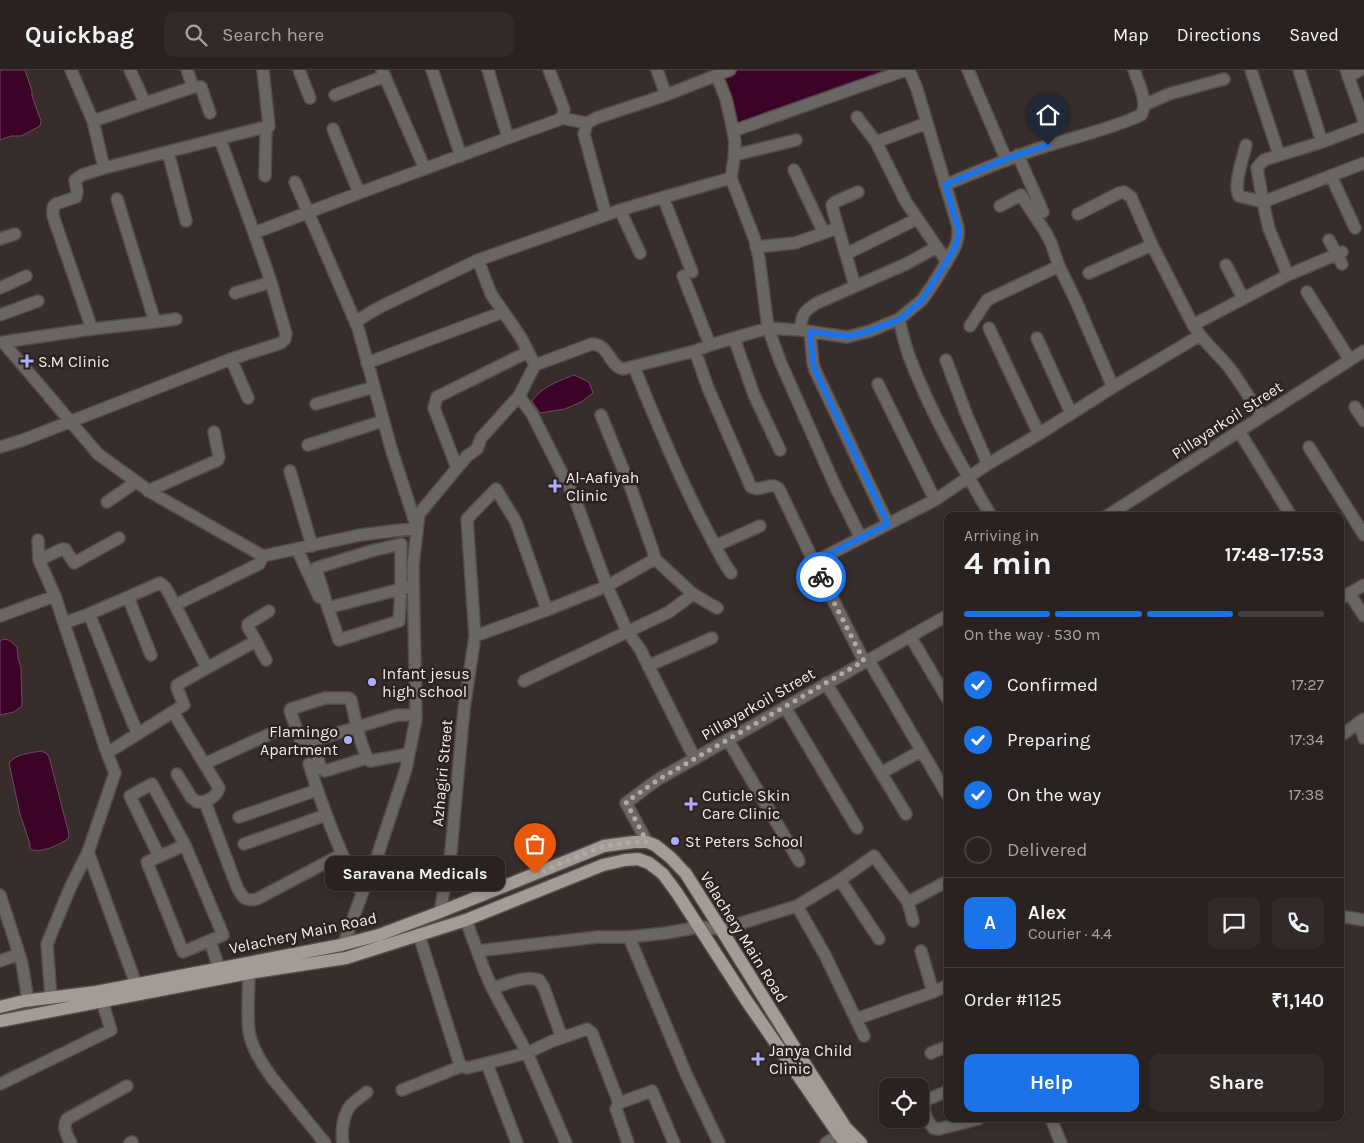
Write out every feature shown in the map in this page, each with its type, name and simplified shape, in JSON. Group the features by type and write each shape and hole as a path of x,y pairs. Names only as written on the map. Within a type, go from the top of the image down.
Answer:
{"main road":[{"name":"Velachery Main Road","path":"0,1006 96,992 379,935 604,846 647,842 655,845 671,858 686,874 846,1128 861,1143"},
{"name":"Velachery Main Road","path":"0,1020 31,1016 102,1001 346,958 466,920 603,865 638,859 663,874 677,893 746,1000 843,1139"}],"street":[{"path":"71,70 93,121 104,168"},
{"path":"130,70 145,103"},
{"path":"187,70 193,87"},
{"path":"264,70 269,126 266,127 265,176"},
{"path":"299,70 310,98"},
{"path":"432,70 461,156"},
{"path":"488,70 508,138"},
{"path":"548,70 564,109 561,118"},
{"path":"657,70 666,95"},
{"path":"254,233 561,118 587,123 596,118 666,95 730,70"},
{"path":"344,943 373,869 406,769 416,715 413,565 419,514 467,456 477,449 481,438 519,396 535,365 592,344 603,347 618,368 623,370 694,351 768,328 847,336 870,331 899,320 922,300 956,245 958,227 917,89 907,70 733,131"},
{"path":"968,70 1006,159"},
{"path":"1134,70 1143,110"},
{"path":"1251,70 1279,155"},
{"path":"1299,70 1322,142"},
{"path":"1360,70 1347,74 1364,122"},
{"path":"335,95 383,73 425,169"},
{"path":"717,76 726,99 733,131 734,155 731,178 755,240 768,328 780,361 832,480 862,538"},
{"path":"945,185 1006,159 1087,135 1143,110 1170,94 1224,80"},
{"path":"93,121 193,87 200,87 210,113"},
{"path":"857,116 876,142 906,202 947,262"},
{"path":"587,123 584,134 606,215"},
{"path":"876,142 928,123"},
{"path":"1288,274 1269,228 1258,168 1260,163 1364,126"},
{"path":"92,329 53,216 52,207 76,197 77,191 74,182 77,178 104,168 266,127"},
{"path":"333,129 358,193"},
{"path":"0,447 23,440 231,359 281,343 285,339 286,334 271,282 220,140"},
{"path":"734,155 796,140"},
{"path":"1246,145 1236,184 1237,191 1239,196 1263,202 1364,164"},
{"path":"168,152 186,221"},
{"path":"1018,155 1043,212"},
{"path":"794,170 824,233"},
{"path":"1331,176 1355,228"},
{"path":"356,322 378,308 478,260 620,210 731,178"},
{"path":"295,182 356,322 390,448 418,528"},
{"path":"855,286 832,205 858,192"},
{"path":"1078,214 1119,193 1124,192 1131,197 1152,245 1199,336 1230,369 1262,416"},
{"path":"1000,206 1021,195 1046,233 1113,387"},
{"path":"662,197 710,345"},
{"path":"116,199 155,322"},
{"path":"620,210 640,253"},
{"path":"846,254 917,219"},
{"path":"756,247 795,243 838,228"},
{"path":"0,240 15,234"},
{"path":"1193,325 1288,274 1340,257 1329,240"},
{"path":"1089,273 1152,245"},
{"path":"888,524 815,370 802,317 809,308 906,264 936,247"},
{"path":"478,260 492,294 520,336 535,365"},
{"path":"1226,265 1243,298"},
{"path":"970,326 987,300 1059,266"},
{"path":"0,288 26,276"},
{"path":"235,293 271,282"},
{"path":"1308,292 1350,360"},
{"path":"0,315 38,300"},
{"path":"368,363 504,312"},
{"path":"1,341 176,319"},
{"path":"899,320 908,355 920,383 956,456 989,512"},
{"path":"989,328 1039,434"},
{"path":"814,562 935,500 988,464 1199,336"},
{"path":"734,338 754,395 780,450"},
{"path":"1037,338 1071,413"},
{"path":"1,341 98,454 148,491 263,556 360,536 418,528"},
{"path":"694,351 751,487 758,489 772,485 779,489 814,562 866,660 944,789"},
{"name":"Pillayarkoil Street","path":"1118,512 1239,431 1364,351"},
{"path":"457,468 434,408 437,397 528,352"},
{"path":"231,359 248,398"},
{"path":"946,360 988,464"},
{"path":"634,367 666,446 715,546 731,573"},
{"path":"878,384 935,500"},
{"path":"316,404 374,387"},
{"path":"519,396 532,414 575,499 607,586 627,631 640,649 695,759"},
{"path":"1358,405 1364,421"},
{"path":"601,414 632,491 654,552 655,560 693,594 717,608"},
{"path":"308,445 383,421"},
{"path":"1239,431 1289,512"},
{"path":"148,491 218,460 220,457 214,432"},
{"path":"1309,447 1364,535"},
{"path":"290,471 312,546"},
{"path":"107,502 136,482"},
{"name":"Azhagiri Street","path":"440,912 451,851 464,709 475,636 467,519 496,489 516,522 547,610"},
{"path":"715,546 760,526"},
{"path":"39,560 65,549 74,563 119,538"},
{"path":"38,540 39,560 55,596 115,773 88,852 70,888 47,944 51,998"},
{"path":"327,610 316,568 371,551 416,542"},
{"path":"297,549 327,610 339,640 398,621 401,588 401,544"},
{"path":"174,605 259,564 263,556"},
{"path":"475,636 607,586 655,560"},
{"path":"64,622 89,614 160,583 166,588 207,668"},
{"path":"327,610 413,585"},
{"path":"1364,585 1345,596 1364,616"},
{"path":"524,681 669,612 693,594"},
{"path":"0,616 55,596"},
{"path":"128,596 151,655"},
{"path":"266,660 248,624 269,611"},
{"path":"89,614 138,734"},
{"name":"Pillayarkoil Street","path":"647,842 626,802 658,780 944,617"},
{"path":"910,636 944,693"},
{"path":"648,666 712,638"},
{"path":"107,753 184,706 177,685 256,641"},
{"path":"826,683 906,814"},
{"path":"409,754 370,761 367,758 357,726 351,700 349,698 324,698 292,709 290,713 302,744 357,726 397,715 416,715"},
{"path":"784,707 857,828"},
{"path":"173,712 219,788 218,793 205,802 196,802 190,797 177,774"},
{"path":"1344,733 1361,721 1364,738"},
{"path":"204,764 272,733"},
{"path":"313,740 321,769 325,771 367,758"},
{"path":"728,740 799,861"},
{"path":"881,773 921,751"},
{"path":"308,764 342,854 362,894"},
{"path":"159,856 130,796 152,784 185,845 223,934 183,952 147,862 185,845"},
{"path":"239,817 317,790"},
{"path":"205,802 237,887 245,899 250,901 342,854"},
{"path":"244,844 326,815"},
{"path":"88,852 136,984"},
{"path":"477,951 597,937 629,937 666,933 699,927 722,929 797,906 840,880 874,856 908,902 913,921"},
{"path":"840,880 879,939"},
{"path":"908,902 944,887"},
{"path":"1,901 19,954 28,1001"},
{"path":"797,906 825,955 864,1036"},
{"path":"1344,917 1364,920"},
{"path":"466,920 492,988 527,1053 566,1143"},
{"path":"419,935 459,1062 462,1066 467,1068 527,1053 587,1029 592,1033 618,1104 616,1109 628,1143"},
{"path":"629,937 687,1076 719,1143"},
{"path":"210,941 219,968"},
{"path":"922,951 933,992"},
{"path":"0,962 19,954"},
{"path":"249,974 250,1038 269,1074 325,1143"},
{"path":"492,988 533,978 545,982 544,988 562,1038"},
{"path":"856,1019 944,987"},
{"path":"0,1084 111,1030 102,1001"},
{"path":"931,1053 944,1048"},
{"path":"487,1064 517,1143"},
{"path":"402,1090 462,1066"},
{"path":"70,1143 64,1128 66,1119 127,1086"},
{"path":"618,1104 652,1091 674,1143"},
{"path":"343,1143 343,1124 350,1106 367,1092"},
{"path":"944,1093 926,1100 924,1110 929,1124 933,1128 939,1129 966,1122"},
{"path":"1052,1122 1061,1143"},
{"path":"826,1143 843,1139"}],"shaded area":[{"path":"0,70 25,70 41,121 40,126 21,136 11,136 0,140"},
{"path":"734,70 890,70 735,125 724,76"},
{"path":"574,375 589,382 593,393 581,402 565,409 540,413 532,401 536,396 551,385"},
{"path":"3,639 9,640 17,647 21,668 22,706 14,712 0,715 0,641"},
{"path":"41,751 49,757 69,834 68,839 54,846 44,850 34,850 30,849 9,763 19,756"}],"way so far":[{"path":"535,874 604,846 647,842 626,802 658,780 864,661 821,577"}],"place":[{"name":"S.M Clinic","path":"27,361"},
{"name":"Al-Aafiyah Clinic","path":"555,486"},
{"name":"Infant jesus high school","path":"372,682"},
{"name":"Flamingo Apartment","path":"348,740"},
{"name":"Cuticle Skin Care Clinic","path":"691,804"},
{"name":"St Peters School","path":"675,841"},
{"name":"Saravana Medicals","path":"535,874"},
{"name":"Janya Child Clinic","path":"758,1059"}],"route":[{"path":"821,577 814,562 888,524 815,370 811,352 810,332 847,336 870,331 899,320 922,300 956,245 958,227 945,185 1006,159 1048,145"}]}
